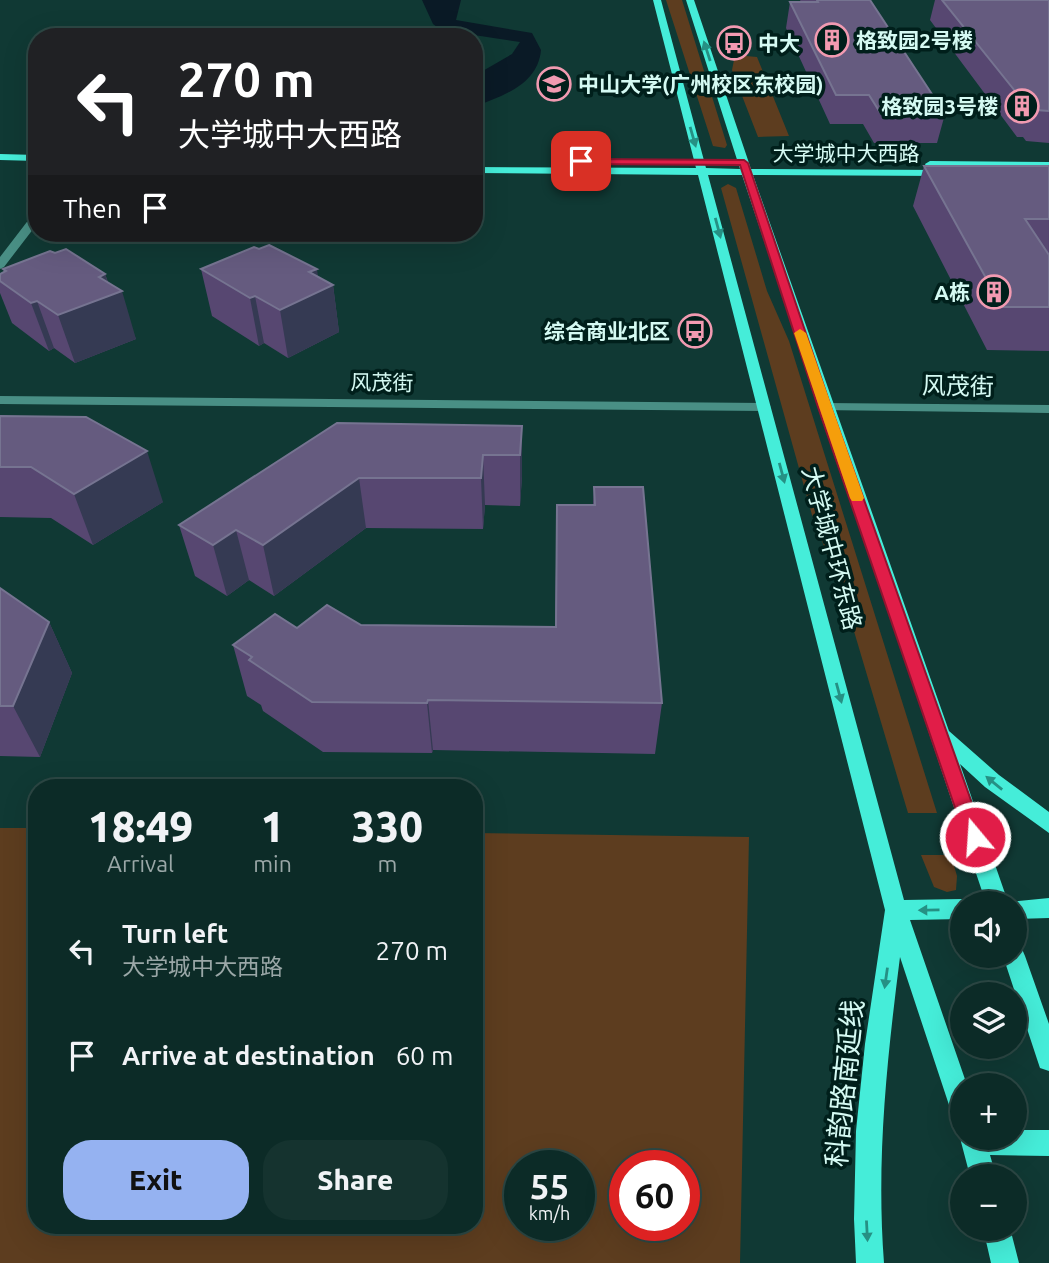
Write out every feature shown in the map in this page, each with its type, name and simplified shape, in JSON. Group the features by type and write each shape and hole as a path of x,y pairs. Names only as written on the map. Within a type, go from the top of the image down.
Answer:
{"main road":[{"name":"大学城中环东路","path":"657,0 896,910 950,1073"},
{"name":"大学城中环东路","path":"691,0 825,407 939,727 993,891"},
{"path":"0,157 28,158"},
{"name":"大学城中大西路","path":"483,161 701,167"},
{"name":"大学城中大西路","path":"483,170 1049,165"},
{"path":"0,166 28,167"},
{"name":"大学城中大西路","path":"745,167 1049,174"},
{"path":"939,727 943,736 992,782 1049,824"},
{"path":"1027,909 1049,908"},
{"path":"896,910 950,909"},
{"name":"科韵路南延线","path":"870,1263 865,1170 867,1118 896,910"},
{"path":"1018,968 1049,1059"},
{"path":"1027,1142 1049,1143"},
{"path":"999,1241 1005,1263"}],"street":[{"path":"0,265 28,228"},
{"name":"风茂街","path":"0,400 764,407"},
{"name":"风茂街","path":"825,407 1049,409"}],"shaded area":[{"path":"666,0 682,0 727,145 725,148 713,146"},
{"path":"735,55 757,57 789,136 758,137 732,70"},
{"path":"728,184 736,188 767,291 789,341 937,813 908,813 845,601 812,515 721,188"},
{"path":"0,828 28,828 28,1234 483,1234 483,833 749,837 740,1263 0,1263"},
{"path":"921,855 951,855 957,876 956,890 947,892 934,887"}],"water":[{"path":"422,0 461,0 456,20 532,33 541,50 538,62 526,81 517,88 483,103 483,71 512,54 520,42 483,36 483,28 438,28 433,24"}],"building":[{"path":"817,0 870,0 945,114 881,114 869,95 836,95 790,2 818,2"},
{"path":"942,0 1049,0 1049,111 1027,106"},
{"path":"924,166 1049,166 1049,219 1025,219 1049,255 1049,307 1002,307"},
{"path":"269,245 317,269 309,272 333,285 280,310 255,296 250,298 201,269 254,247 259,249"},
{"path":"66,249 105,274 99,277 122,291 58,315 37,301 31,303 0,281 0,274 6,271 3,269 50,251 55,253"},
{"path":"0,416 86,417 147,451 74,494 31,467 0,467"},
{"path":"337,423 522,426 520,455 483,455 481,478 359,478 263,545 236,530 213,545 179,525"},
{"path":"594,487 643,487 662,703 428,700 427,703 312,702 249,660 252,657 233,645 275,614 297,628 327,605 361,625 556,627 557,505 595,505"},
{"path":"0,588 49,622 13,706 0,706"}],"slow traffic":[{"path":"800,333 857,498"}],"place":[{"name":"格致园2号楼","path":"832,40"},
{"name":"中大","path":"734,43"},
{"name":"中山大学(广州校区东校园)","path":"554,84"},
{"name":"格致园3号楼","path":"1022,106"},
{"name":"A栋","path":"994,292"},
{"name":"综合商业北区","path":"695,331"}],"route":[{"path":"581,161 744,163 825,407 939,727 975,837"}]}
